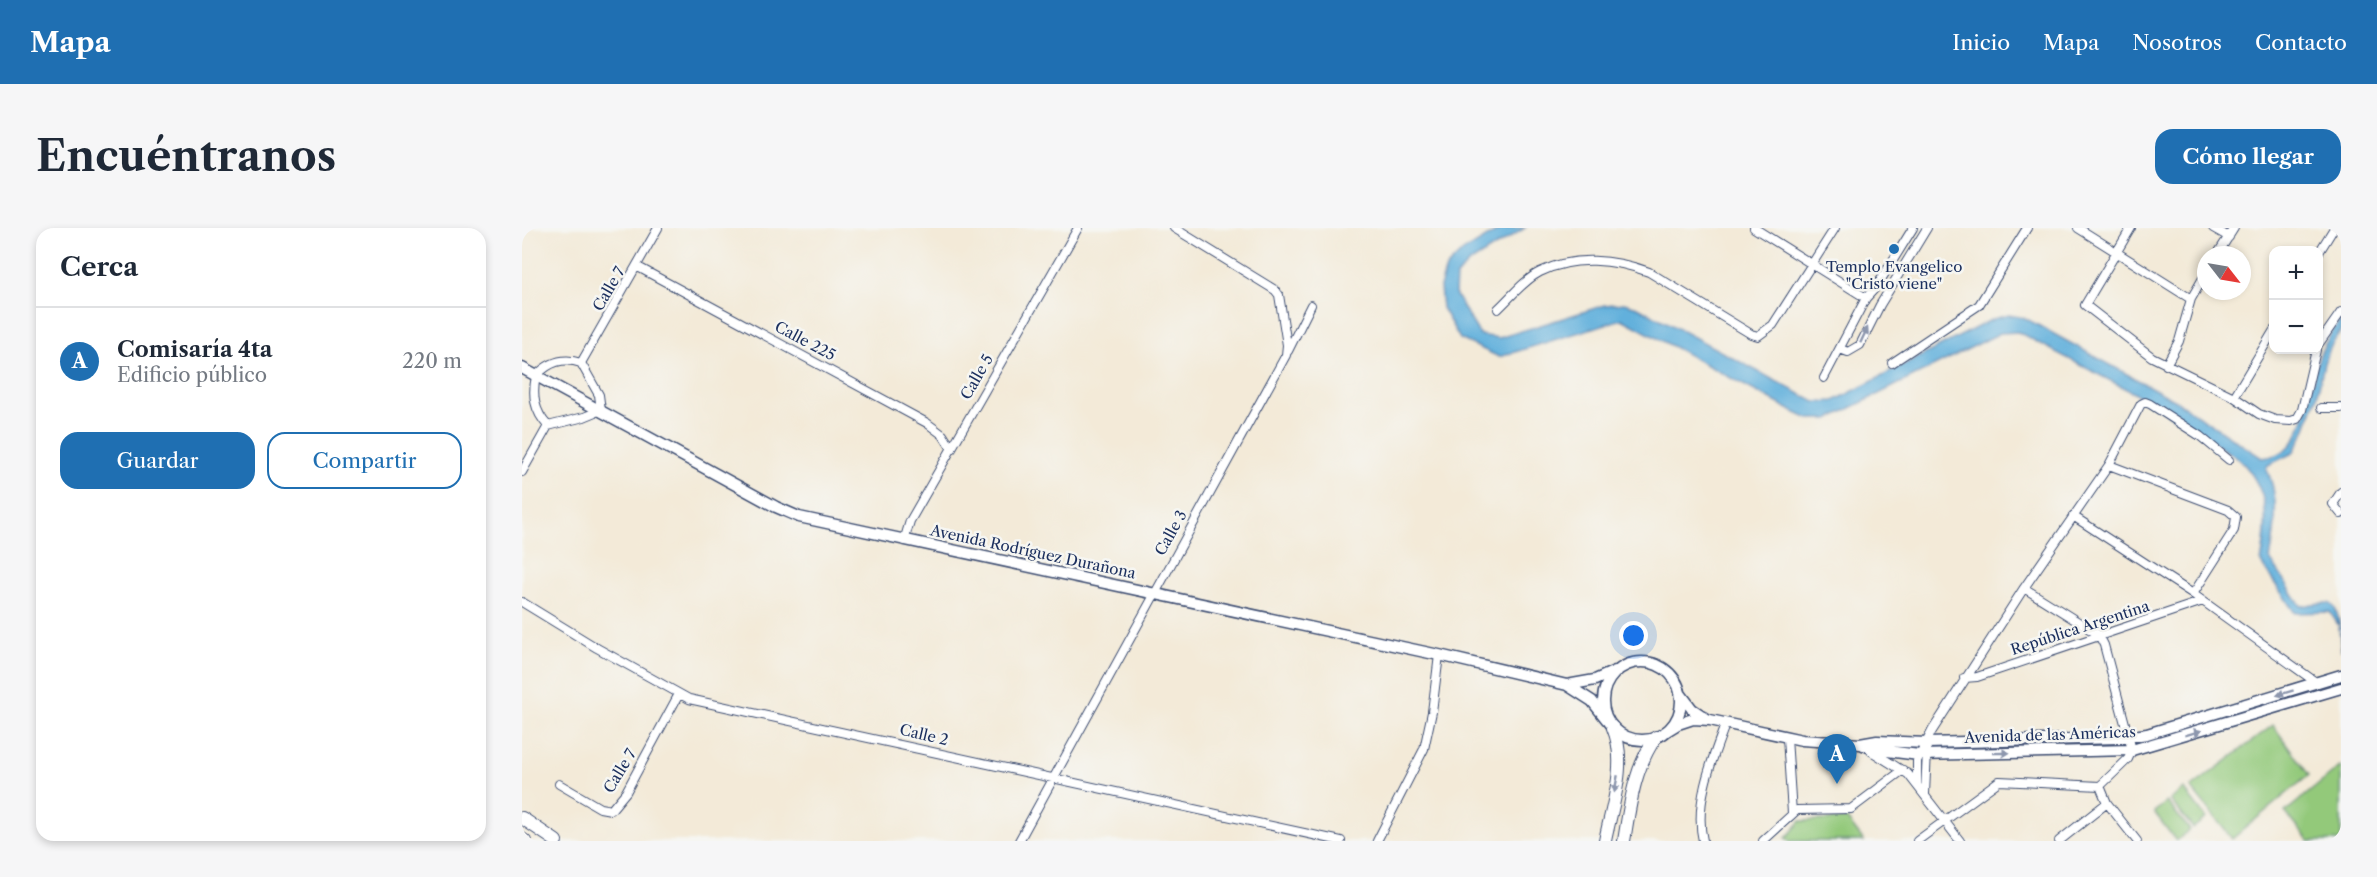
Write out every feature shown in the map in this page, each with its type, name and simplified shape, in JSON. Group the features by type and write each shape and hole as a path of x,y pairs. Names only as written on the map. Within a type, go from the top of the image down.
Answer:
{"main road":[{"name":"Avenida Rodríguez Durañona","path":"522,368 787,512 811,520 1154,592 1567,685"},
{"path":"1567,685 1595,680 1641,663 1661,668 1675,682 1679,692 1692,709 1710,720"},
{"path":"1605,841 1621,758 1619,742 1604,709 1603,697 1612,676 1621,669"},
{"name":"Avenida de las Américas","path":"1925,750 2130,737 2340,677"},
{"path":"1567,685 1592,700 1610,724 1624,736 1635,740 1660,735 1692,719 1710,720"},
{"name":"Avenida de las Américas","path":"1710,720 1787,738 1860,744 1877,741 1925,750 2132,750 2341,688"},
{"path":"1624,841 1638,771 1644,755 1660,735 1673,724 1678,714 1679,692"},
{"path":"522,818 556,841"}],"street":[{"name":"Calle 7","path":"581,363 638,267 658,228"},
{"name":"Calle 5","path":"904,541 910,521 1078,228"},
{"path":"1174,228 1270,286 1279,295 1287,345 1286,355"},
{"path":"1754,228 1866,297"},
{"path":"1498,309 1539,272 1564,263 1596,260 1634,266 1648,272 1758,336 1764,334 1773,325 1835,228"},
{"path":"1824,378 1866,297 1877,286 1913,228"},
{"path":"1840,349 1848,352 1860,345 1880,305 1927,228"},
{"path":"1892,363 1979,305 2027,228"},
{"path":"2078,228 2191,299"},
{"path":"2132,228 2085,305 2152,357 2234,397 2267,418 2283,421 2295,420 2302,410 2315,354"},
{"path":"2213,228 2229,237"},
{"path":"2223,246 2234,228"},
{"path":"2323,247 2334,228"},
{"name":"Calle 225","path":"638,267 938,430 952,449"},
{"path":"2166,365 2179,341 2191,299 2197,289"},
{"name":"Calle 3","path":"1018,841 1286,355 1311,305"},
{"path":"2323,339 2341,312"},
{"path":"2234,397 2269,338"},
{"path":"522,472 548,426 601,410 599,395 581,363 559,361 545,367 536,376 535,403 538,414 548,426"},
{"path":"1917,784 1916,768 1964,678 2109,465 2138,408 2145,402 2200,436 2229,460"},
{"path":"2321,408 2341,408"},
{"path":"2109,465 2228,510 2236,517 2234,530 2193,594"},
{"path":"2341,492 2333,504 2341,514"},
{"path":"2073,516 2193,594 2317,683"},
{"path":"1917,841 1999,782 2100,786 2128,759 2132,750 2104,645 2099,635 2024,588"},
{"name":"República Argentina","path":"1964,678 1977,677 2203,601"},
{"name":"Calle 2","path":"522,602 679,694 702,702 1341,841"},
{"path":"1377,841 1424,749 1432,712 1439,655"},
{"name":"Calle 7","path":"560,784 600,808 611,810 626,792 679,694"},
{"path":"1703,841 1702,804 1725,725"},
{"path":"1787,738 1792,813"},
{"path":"1860,744 1903,770 1917,784 1960,841"},
{"path":"1925,750 1925,794"},
{"path":"1763,841 1792,813 1803,810 1851,809 1903,770"},
{"path":"2100,786 2107,803 2137,841"},
{"path":"2059,841 2107,803"},
{"path":"1772,834 1777,841"}],"green space":[{"path":"2273,725 2309,775 2232,839 2191,788"},
{"path":"2341,766 2341,841 2309,841 2285,812"},
{"path":"2184,789 2206,818 2193,828 2170,800"},
{"path":"2167,802 2190,830 2176,841 2154,812"},
{"path":"1847,819 1864,841 1789,841 1786,838 1801,821"}],"water":[{"path":"1502,228 1525,228 1469,263 1456,276 1455,294 1480,335 1499,338 1605,305 1624,303 1638,307 1815,402 1834,401 1993,319 2009,315 2025,318 2176,401 2262,458 2282,452 2294,440 2307,409 2319,358 2341,319 2341,331 2332,344 2324,363 2317,397 2305,431 2293,453 2268,465 2266,469 2275,501 2275,526 2270,559 2301,606 2324,603 2334,607 2340,625 2341,651 2339,626 2330,612 2295,613 2261,563 2266,520 2265,507 2257,483 2239,459 2147,400 2018,332 2000,333 1829,419 1809,419 1622,319 1499,357 1460,339 1442,308 1440,287 1446,268 1461,253"}],"place":[{"name":"Templo Evangelico \"Cristo viene\"","path":"1894,249"},
{"name":"Comisaría 4ta","path":"1837,784"}]}
